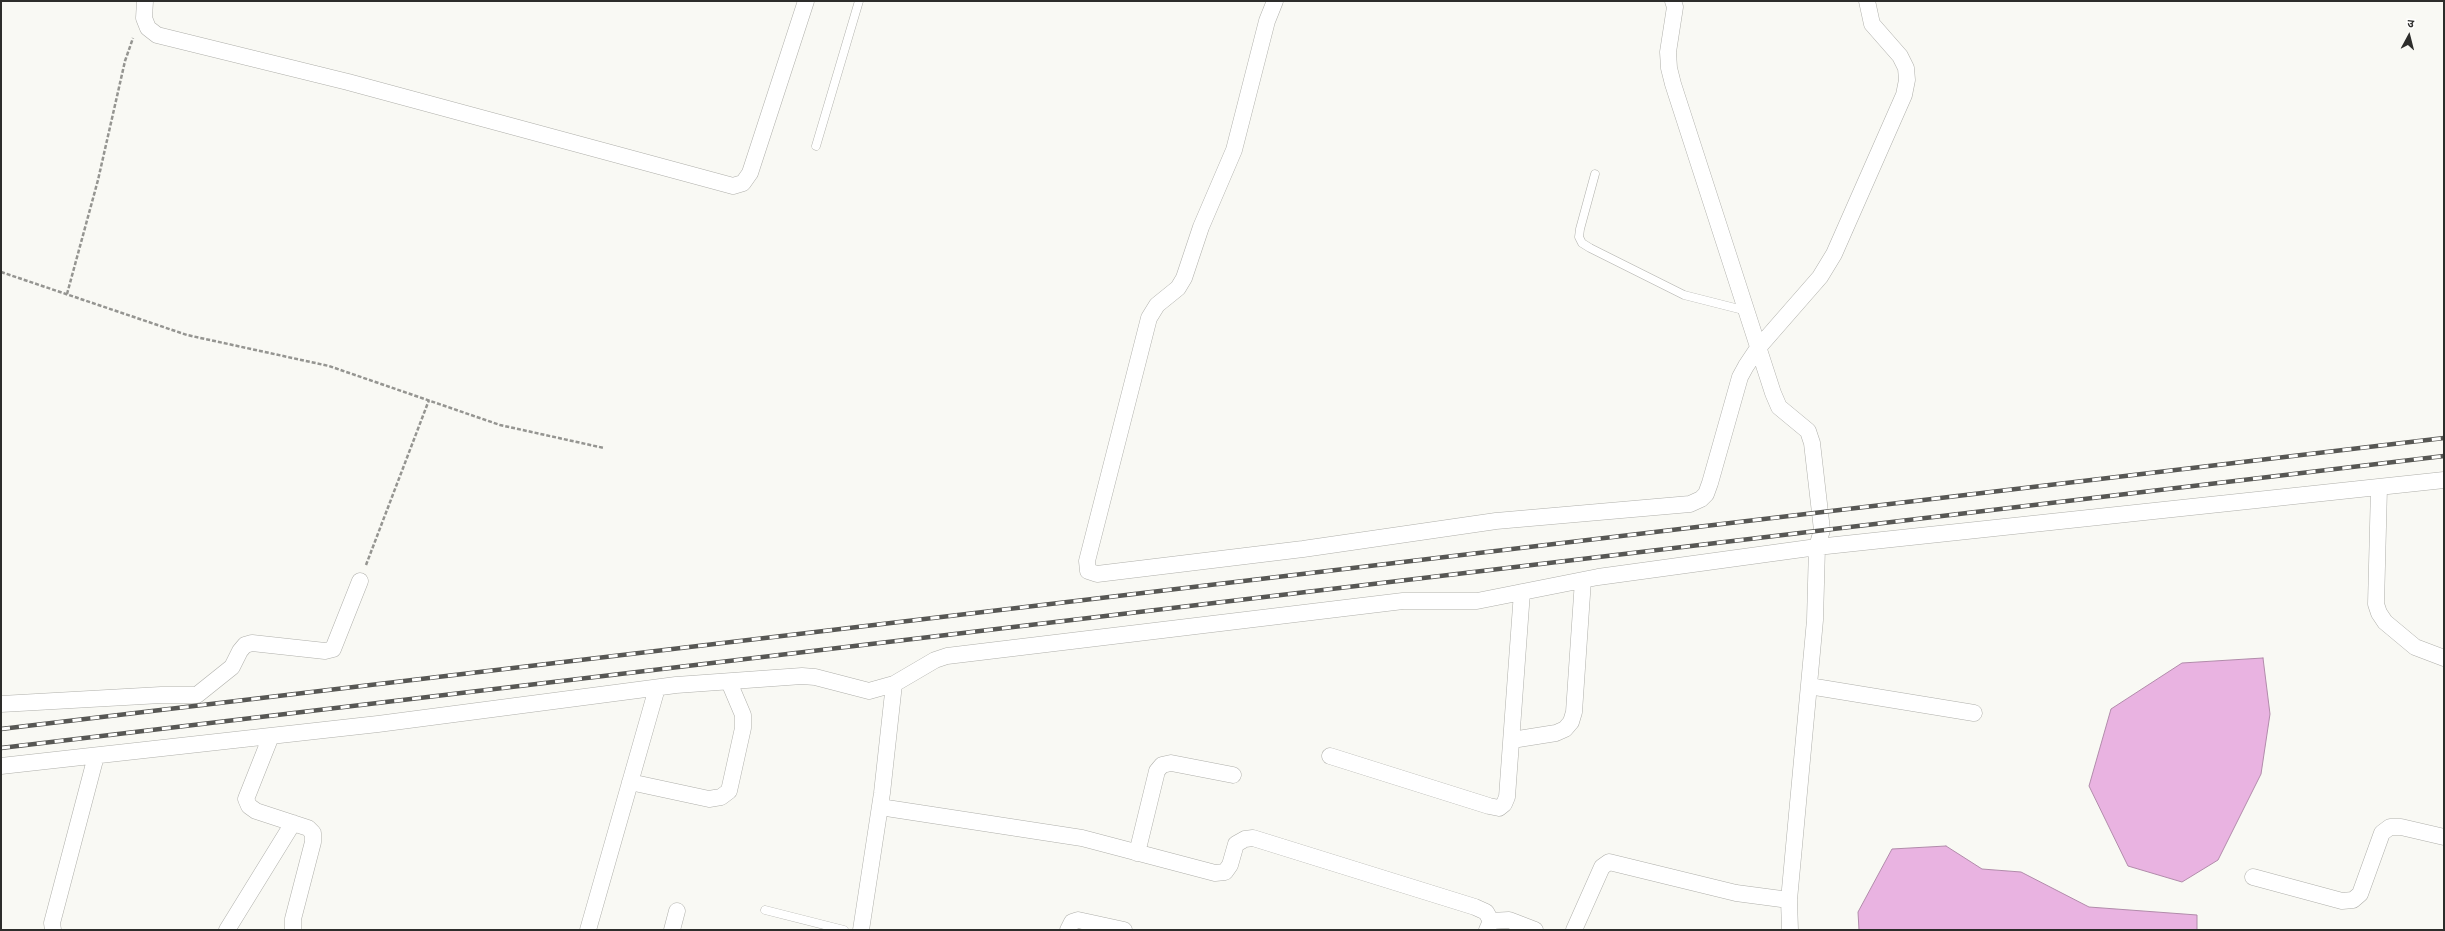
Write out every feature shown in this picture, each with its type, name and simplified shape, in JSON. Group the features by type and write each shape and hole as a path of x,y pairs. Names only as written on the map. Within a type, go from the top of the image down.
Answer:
{"street":[{"path":"145,1 144,18 148,28 157,35 348,82 733,186 743,183 750,173 806,1"},
{"path":"1275,1 1268,21 1234,150 1201,227 1184,278 1178,288 1157,305 1149,318 1087,561 1088,571 1097,574 1303,549 1496,521 1690,504 1701,499 1706,494 1740,377 1758,348 1820,277 1834,254 1904,95 1907,80 1906,68 1900,56 1872,24 1867,1"},
{"path":"1673,1 1675,7 1668,52 1668,68 1758,348 1779,407 1808,431 1812,443 1822,530 1817,547 1815,620 1789,900 1790,930"},
{"path":"1,766 271,736 657,688 815,677 868,692 894,684 934,660 947,656 1403,600 1477,601 1583,580 1817,547 2444,480"},
{"path":"2379,488 2376,604 2379,613 2385,622 2415,647 2444,658"},
{"path":"1512,740 1556,733 1565,729 1571,722 1583,580"},
{"path":"1,704 161,695 197,695 232,667 240,651 245,645 252,642 325,651 333,649 360,581"},
{"path":"1330,756 1499,808 1504,804 1507,797 1512,740 1522,592"},
{"path":"630,782 709,799 721,797 729,791 743,728 742,715 729,682"},
{"path":"860,930 880,807 894,684"},
{"path":"1809,686 1974,713"},
{"path":"588,930 657,688"},
{"path":"271,736 246,799 248,806 256,811 308,828 313,833 313,842 293,919 293,930"},
{"path":"53,930 52,923 96,756"},
{"path":"1137,853 1157,771 1162,765 1170,763 1233,775"},
{"path":"880,807 1082,838 1215,873 1225,872 1230,865 1236,844 1244,839 1253,838 1475,907 1486,912 1489,925 1509,920 1535,930"},
{"path":"227,930 293,823"},
{"path":"2253,877 2342,901 2353,900 2360,894 2382,833 2390,827 2401,827 2444,837"},
{"path":"1574,930 1602,867 1609,862 1736,893 1789,900"},
{"path":"672,930 677,911"},
{"path":"1068,930 1072,922 1078,920 1124,930"}],"lane":[{"path":"816,146 859,1"},
{"path":"1595,174 1580,229 1579,237 1582,243 1684,294 1747,311"},
{"path":"765,910 844,930"}],"path":[{"path":"67,294 98,180 125,62 132,41 144,18"},
{"path":"1,272 187,335 329,366 500,425 604,448"},
{"path":"360,581 429,400"}],"shaded area":[{"path":"2263,658 2270,714 2261,774 2218,860 2182,882 2128,866 2089,786 2111,709 2182,663"},
{"path":"1946,846 1982,869 2021,872 2089,907 2197,915 2197,930 1859,930 1858,912 1892,849"}],"railway":[{"path":"1,729 2444,438"},
{"path":"1,748 2444,456"}]}
